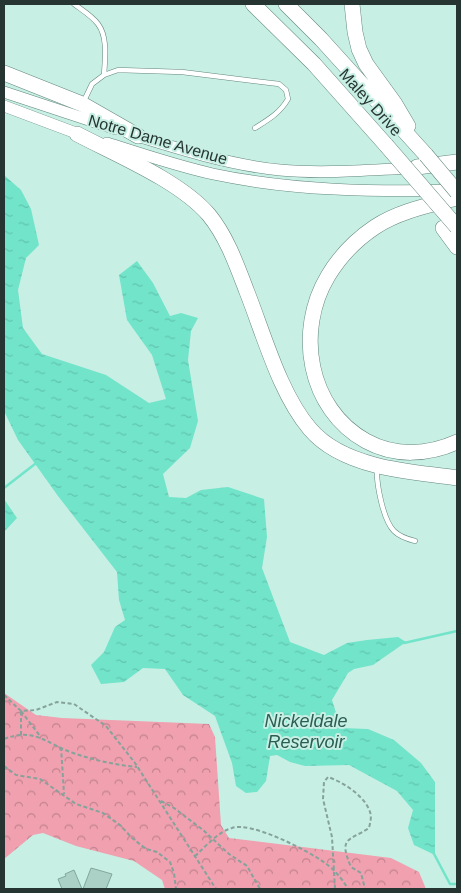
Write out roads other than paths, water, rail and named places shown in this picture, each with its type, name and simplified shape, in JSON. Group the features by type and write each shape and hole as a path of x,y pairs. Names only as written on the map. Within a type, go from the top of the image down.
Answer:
{"highway":[{"name":"Maley Drive","path":"253,4 314,64 386,145 415,172 450,228 457,247"},
{"name":"Maley Drive","path":"286,4 321,39 457,191"},
{"path":"352,4 355,32 359,49 366,64 395,104 426,155"},
{"path":"4,73 82,104 138,136"},
{"path":"78,134 176,186 196,201 210,215 222,233 232,254 282,381 298,414 310,430 325,443 344,454 377,466 457,478"},
{"path":"415,172 457,162"},
{"path":"457,198 412,210 390,219 376,226 350,248 328,275 320,291 311,325 310,359 320,393 334,415 359,438 382,448 405,453 444,448 457,442"}],"main road":[{"name":"Notre Dame Avenue","path":"4,92 138,136 216,159 279,170 415,172 457,166"},
{"name":"Notre Dame Avenue","path":"4,106 78,134 172,164 214,174 279,184 345,190 457,191"}],"lane":[{"path":"74,4 98,24 103,34 105,52 104,75"},
{"path":"82,104 92,84 104,75 118,70 182,72 279,84 286,90 288,99 272,118 255,128"},
{"path":"377,466 376,481 390,525 401,537 415,541"}],"water":[{"name":"Nickeldale Reservoir","path":"4,175 21,190 31,209 39,245 26,258 18,290 23,328 42,354 106,375 149,403 166,399 152,355 127,320 119,275 137,261 153,283 170,316 181,313 198,318 191,331 188,360 198,421 190,448 163,474 169,497 186,498 201,490 228,487 264,499 267,537 262,568 290,642 324,655 347,643 398,637 406,642 373,665 354,669 348,673 332,700 341,728 368,729 394,740 421,763 435,782 435,855 414,845 408,828 413,810 397,791 349,765 305,766 290,762 277,755 270,756 266,781 257,792 246,793 236,786 232,763 215,716 183,695 165,669 143,668 124,682 101,684 91,665 104,652 115,627 125,620 119,600 117,572 58,496 18,440 4,411"},
{"path":"4,499 17,518 4,532"}],"waterway":[{"path":"4,488 35,464"},
{"path":"404,643 457,631"},
{"path":"433,852 450,884 457,884"}]}
